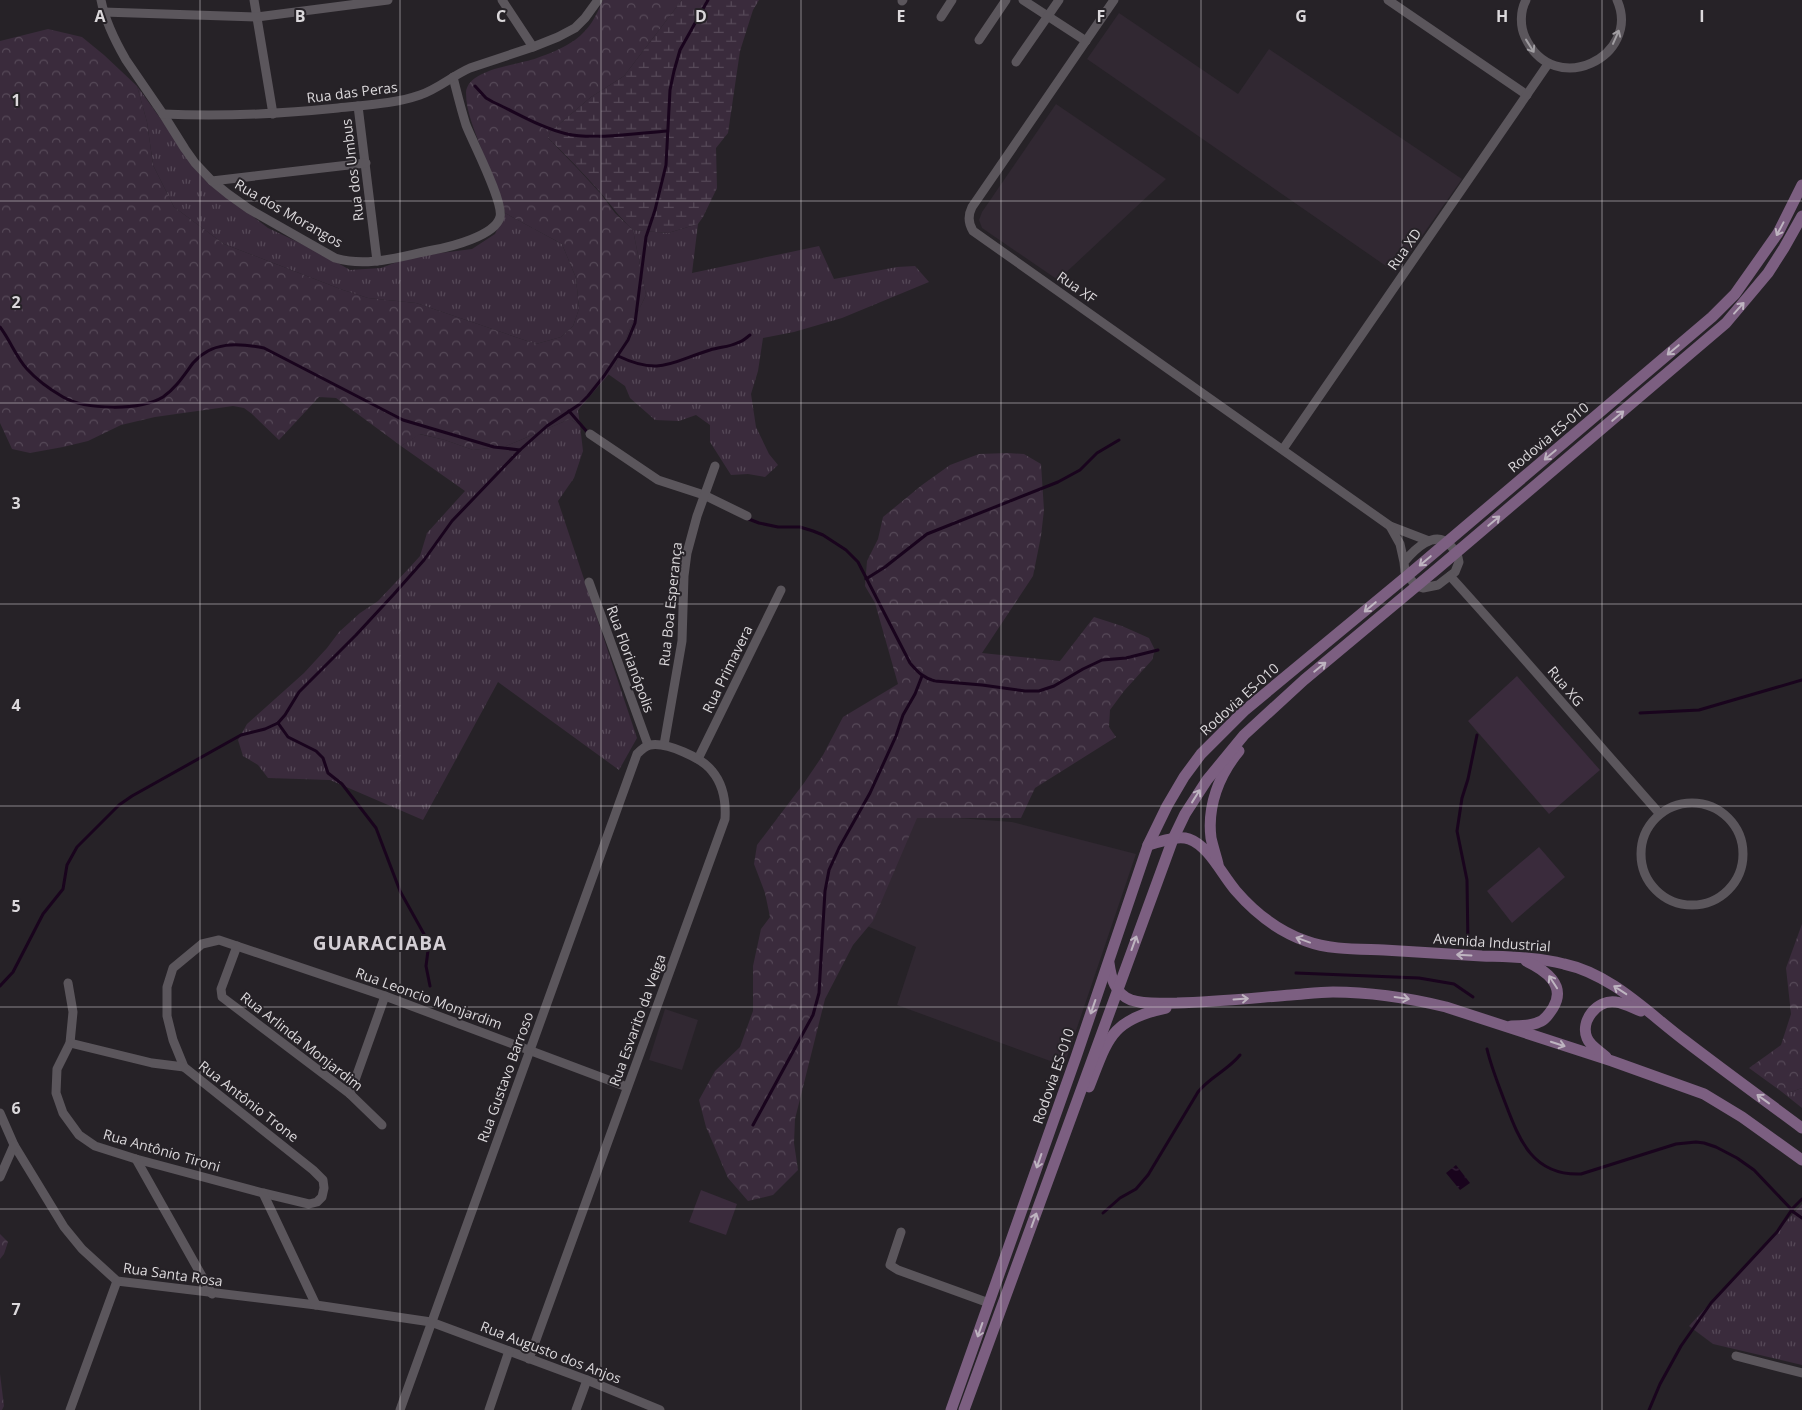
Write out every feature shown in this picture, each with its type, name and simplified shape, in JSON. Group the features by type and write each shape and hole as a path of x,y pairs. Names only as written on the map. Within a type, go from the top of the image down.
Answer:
{"main road":[{"name":"Rodovia ES-010","path":"951,1410 1148,845 1184,777 1201,754 1225,729 1712,317 1735,294 1778,233 1802,185"},
{"name":"Rodovia ES-010","path":"964,1410 1172,839 1184,814 1202,786 1226,754 1244,735 1304,680 1726,323 1768,273 1802,216"},
{"name":"Avenida Industrial","path":"1218,866 1211,837 1211,812 1216,789 1237,753 1299,693 1304,680"},
{"name":"Avenida Industrial","path":"1172,839 1179,837 1196,842 1218,866 1234,889 1258,913 1283,931 1308,942 1352,949 1519,958 1566,964 1585,971 1627,994 1802,1128"},
{"path":"1148,845 1172,839"},
{"path":"1505,1026 1530,1025 1539,1022 1554,1007 1556,999 1558,989 1546,972 1519,958"},
{"path":"1109,961 1111,978 1117,989 1131,1000 1146,1003 1192,1002 1332,992 1375,994 1419,1000 1446,1007 1612,1061 1704,1094 1742,1117 1802,1160"},
{"path":"1612,1061 1590,1043 1587,1038 1585,1026 1592,1012 1605,1003 1614,1001 1652,1015"},
{"path":"1072,1112 1085,1097 1107,1041 1118,1028 1131,1019 1152,1011 1192,1002"}],"street":[{"name":"Rua dos Morangos","path":"101,0 103,12 126,60 195,163 212,181 249,209 335,258 348,262 377,261 450,246 480,235 496,224 500,218 500,206 497,196 466,125 453,77"},
{"path":"254,0 273,114"},
{"path":"103,12 257,16 388,0"},
{"path":"502,0 532,47"},
{"name":"Rua das Peras","path":"163,114 219,116 273,114 402,100 431,91 470,68 532,47 576,28 598,0"},
{"path":"941,17 952,0"},
{"path":"978,40 1006,0"},
{"path":"1023,0 1086,41"},
{"path":"1016,62 1059,0"},
{"name":"Rua XF","path":"1114,0 972,206 969,213 970,226 973,231 1390,526 1429,541 1438,539 1447,542"},
{"path":"1388,0 1527,94"},
{"path":"1526,0 1522,7 1522,29 1531,49 1548,64 1570,69 1592,64 1610,51 1620,30 1620,8 1617,0"},
{"name":"Rua XD","path":"1283,449 1548,64"},
{"name":"Rua dos Umbus","path":"358,106 377,261"},
{"path":"212,181 366,163"},
{"path":"590,434 658,480 704,495 747,516"},
{"name":"Rua Boa Esperança","path":"664,744 682,641 684,576 687,553 694,526 715,466"},
{"name":"Rua XF","path":"1390,526 1400,544 1404,562 1403,567 1407,576 1416,586"},
{"path":"1404,562 1424,543 1429,541"},
{"path":"1416,586 1430,588 1438,585 1458,567 1459,562 1456,552 1447,542"},
{"name":"Rua XG","path":"1450,576 1512,644 1659,814"},
{"name":"Rua Florianópolis","path":"589,582 648,745"},
{"name":"Rua Primavera","path":"698,759 781,590"},
{"name":"Rua Esvarito da Veiga","path":"529,1359 725,819 726,807 724,797 712,770 698,759 664,744 648,745"},
{"name":"Rua Gustavo Barroso","path":"400,1410 637,754 648,745"},
{"path":"1691,802 1708,804 1723,812 1734,824 1741,840 1743,857 1739,873 1730,888 1717,898 1701,904 1684,905 1668,900 1654,889 1645,875 1640,859 1641,842 1648,826 1659,814 1674,805 1691,802"},
{"name":"Rua Leoncio Monjardim","path":"219,940 385,996 627,1087"},
{"name":"Rua Antônio Trone","path":"219,940 202,944 173,968 167,987 166,1016 173,1040 184,1067 323,1180 322,1197 317,1202 309,1204"},
{"name":"Rua Arlinda Monjardim","path":"237,946 221,989 222,997 350,1094 382,1125"},
{"name":"Rua Antônio Tironi","path":"68,983 73,1012 70,1043 57,1070 56,1093 63,1113 79,1135 95,1146 136,1159 309,1204"},
{"path":"350,1094 385,996"},
{"path":"70,1043 152,1063 184,1067"},
{"name":"Rua Santa Rosa","path":"0,1113 14,1145 64,1227 82,1249 117,1281 431,1322"},
{"path":"0,1177 14,1145"},
{"path":"136,1159 212,1294"},
{"path":"263,1193 316,1306"},
{"path":"901,1232 890,1265 898,1270 989,1303"},
{"path":"70,1410 117,1281"},
{"name":"Rua Augusto dos Anjos","path":"431,1322 660,1410"},
{"path":"489,1410 509,1351"},
{"path":"1736,1356 1802,1373"},
{"path":"576,1410 586,1380"}],"shaded area":[{"path":"1119,13 1238,94 1269,49 1462,179 1396,273 1087,59"},
{"path":"1056,104 1166,179 1058,280 982,228 979,220 982,212"},
{"path":"917,815 1012,822 1136,854 1064,1066 897,1005 916,947 867,926"},
{"path":"665,1009 698,1020 682,1070 649,1060"}],"green space":[{"path":"603,0 682,0 624,76 591,97 550,132 548,138 601,194 615,213 633,230 646,295 631,326 615,367 578,410 580,425 570,419 506,446 473,450 420,434 401,446 336,398 319,397 279,440 244,408 233,406 155,417 121,425 88,441 63,447 30,453 12,449 0,423 0,41 48,29 82,37 104,55 137,86 147,122 153,165 174,207 224,244 343,290 368,298 416,303 536,344 561,337 573,326 579,309 576,278 562,244 505,213 471,121 466,93 469,85 475,78 484,73 542,56 562,48 575,40 589,27"},
{"path":"682,0 759,0 753,10 740,51 728,133 716,148 717,188 703,217 698,224 668,233 633,230 600,192 548,138 550,132 591,97 624,76"},
{"path":"137,86 204,179 268,228 317,251 350,270 381,268 410,257 472,249 495,234 505,213 562,244 576,278 579,309 573,326 561,337 536,344 416,303 368,298 343,290 224,244 174,207 153,165 147,122"},
{"path":"698,224 692,273 819,246 834,279 897,267 915,266 929,282 842,318 794,332 763,338 758,371 751,394 756,427 769,454 778,465 765,477 748,474 731,475 710,442 710,425 696,415 679,421 655,420 630,398 625,386 608,374 615,367 631,326 646,295 633,230 668,233"},
{"path":"570,419 580,425 583,451 574,478 558,501 637,738 619,770 498,682 423,820 330,780 268,778 258,765 243,756 238,740 247,724 304,673 339,632 360,613 378,601 411,566 420,556 427,533 465,491 401,446 419,434 445,440 473,450 506,446"},
{"path":"979,454 1024,454 1041,464 1044,510 1041,536 1033,576 982,653 1060,661 1094,617 1122,626 1149,638 1155,650 1152,660 1124,691 1110,710 1109,727 1116,737 1035,788 1021,818 917,818 873,921 853,945 825,999 795,1119 794,1143 798,1170 773,1195 748,1201 728,1178 706,1127 699,1100 715,1071 740,1047 753,1011 753,966 761,929 770,917 765,893 754,864 757,845 823,755 843,717 898,684 875,603 865,586 867,561 878,539 883,517 950,465"},
{"path":"1517,676 1600,770 1549,814 1468,721"},
{"path":"1539,847 1565,877 1512,923 1487,891"},
{"path":"1802,924 1802,1088 1791,1092 1782,1092 1749,1068 1781,1045 1791,1014 1786,968"},
{"path":"1802,1088 1802,1108 1782,1092 1791,1092"},
{"path":"701,1190 737,1204 726,1235 689,1222"},
{"path":"1802,1204 1802,1365 1713,1344 1689,1326"},
{"path":"0,1234 8,1242 0,1259"},
{"path":"0,1374 4,1406 2,1410 0,1410"}],"water":[{"path":"1456,1165 1470,1183 1460,1190 1446,1173"}],"waterway":[{"path":"0,986 13,972 43,914 63,889 67,865 77,847 119,805 132,796 241,735 265,729 278,723 299,692 394,594 424,560 452,521 520,450 547,426 580,404 604,376 628,340 635,323 646,237 666,165 670,90 674,71 680,50 708,0"},
{"path":"475,86 486,98 493,102 538,124 567,134 603,136 667,131"},
{"path":"0,327 16,354 35,377 63,397 85,404 127,407 153,402 172,390 193,363 208,351 226,345 245,345 264,348 403,420 494,447 520,450"},
{"path":"618,356 645,365 665,365 734,344 750,335"},
{"path":"569,411 588,433"},
{"path":"866,579 885,567 927,534 1058,482 1080,470 1097,453 1119,440"},
{"path":"746,518 778,527 800,527 813,531 823,535 846,550 858,562 910,663 921,674 931,680 1039,691 1054,686 1102,660 1126,658 1158,650"},
{"path":"753,1125 813,1015 819,993 825,891 829,870 839,848 870,793 896,736 903,715 915,694 922,676"},
{"path":"1640,713 1699,710 1802,680"},
{"path":"278,723 288,737 316,751 323,758 328,773 342,784 376,828 400,891 429,943 426,966 430,986"},
{"path":"1468,946 1467,880 1457,831 1462,798 1477,735"},
{"path":"1296,973 1419,978 1454,984 1473,997"},
{"path":"1487,1049 1514,1126 1528,1151 1549,1168 1564,1173 1581,1174 1676,1144 1704,1143 1737,1158 1754,1170 1792,1210"},
{"path":"1103,1213 1120,1198 1136,1189 1148,1175 1198,1092 1240,1055"},
{"path":"1649,1410 1660,1384 1681,1346 1711,1303 1777,1232 1793,1208 1802,1199"},
{"path":"1792,1211 1802,1218"}],"district":[{"name":"GUARACIABA","path":"380,943"}]}
